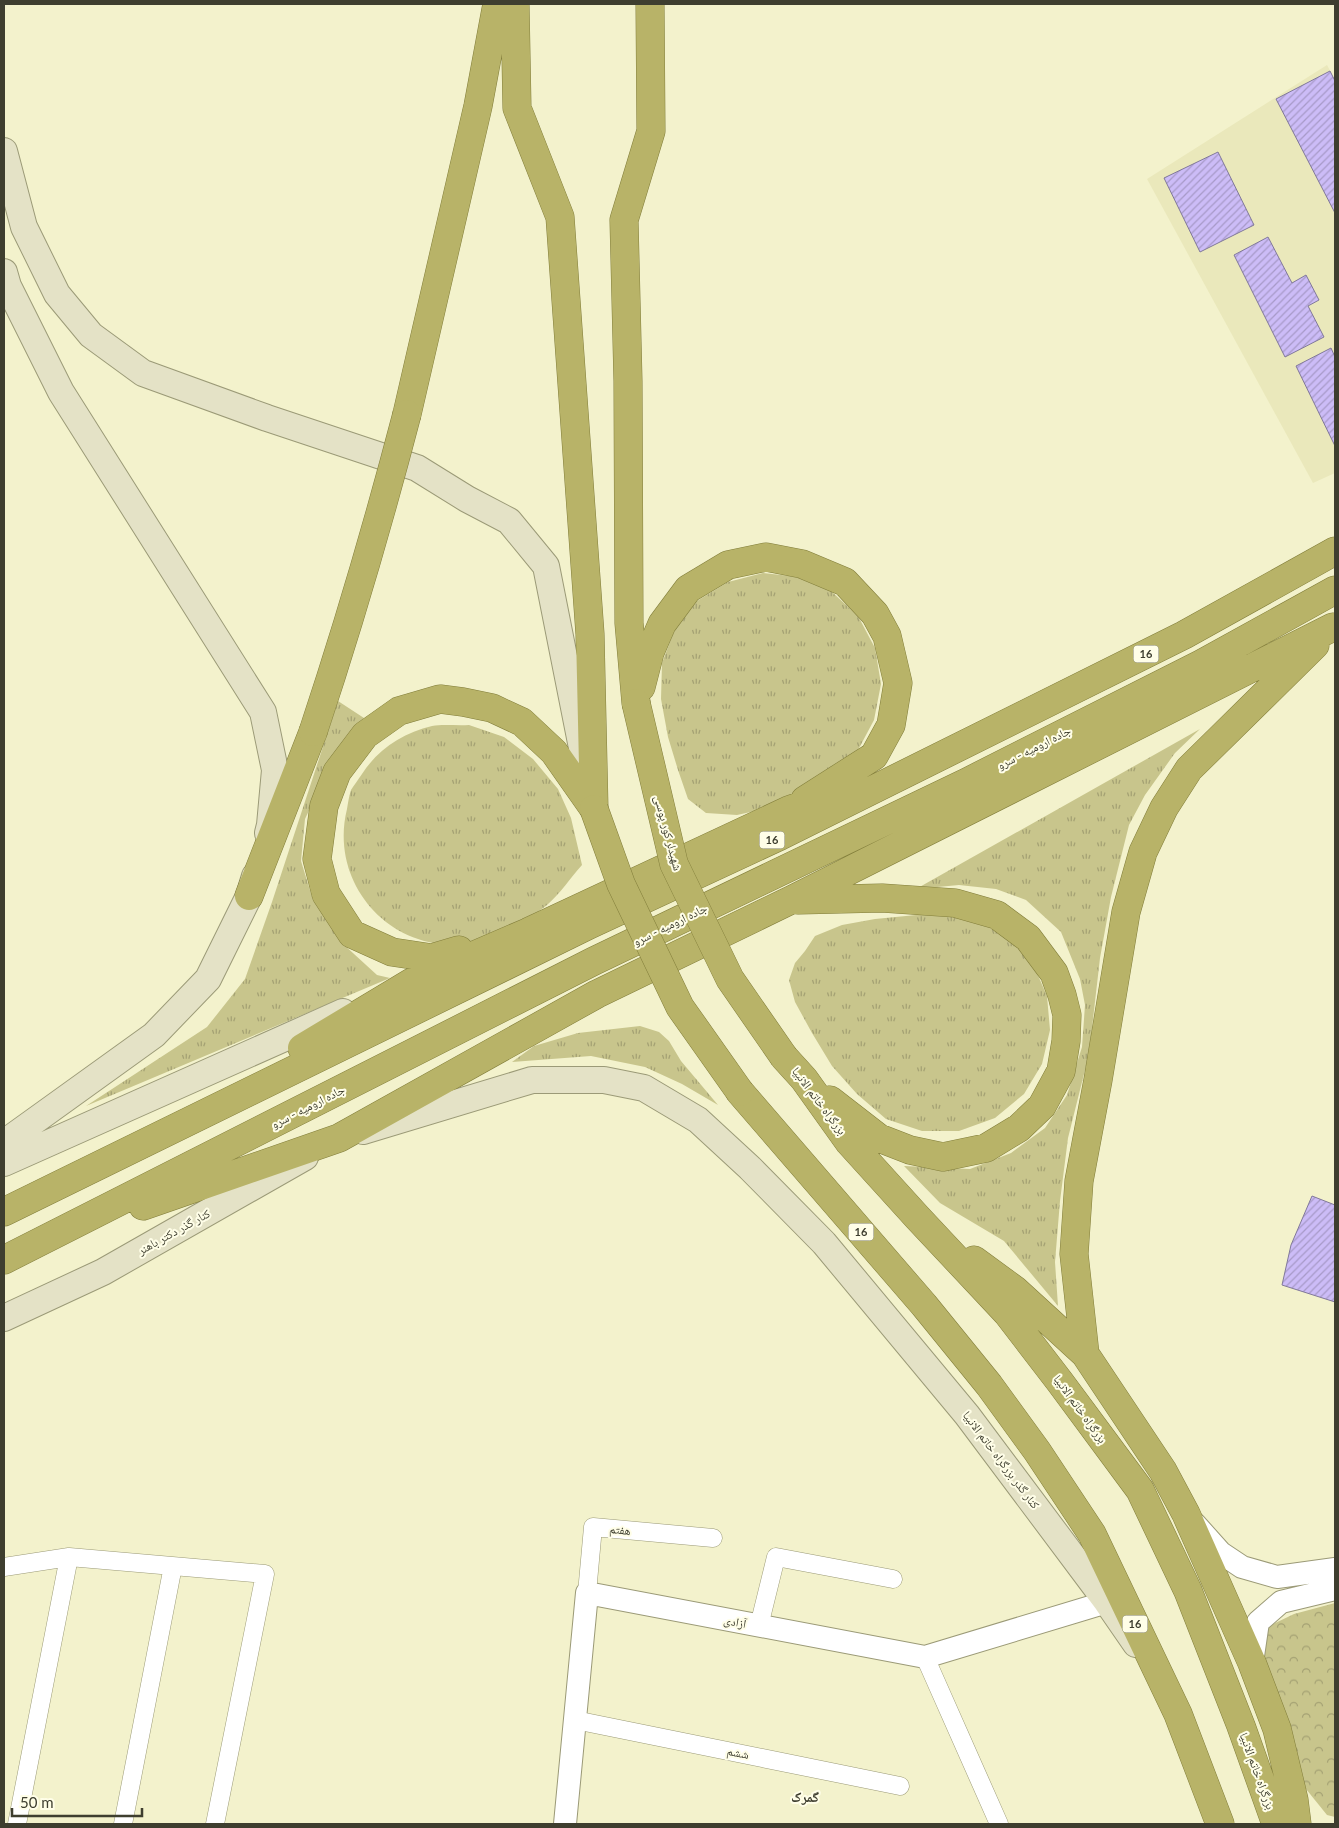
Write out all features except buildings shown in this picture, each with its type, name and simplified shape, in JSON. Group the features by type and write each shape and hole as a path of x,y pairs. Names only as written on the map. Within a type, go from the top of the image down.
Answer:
{"highway":[{"path":"249,896 313,732 343,641 377,526 407,414 478,106 497,4"},
{"path":"515,4 517,108 560,217 590,634 594,810"},
{"name":"شهیدلر کور پوسی","path":"650,4 651,131 624,220 628,380 628,623 636,703 674,864 730,979 784,1057"},
{"name":"16","path":"145,1143 589,925 780,836 954,750 1184,635 1335,551"},
{"path":"636,703 650,652 662,624 688,588 728,565 766,557 802,564 845,582 875,614 887,636 898,683 891,726 874,756 789,810"},
{"name":"جاده ارومیه - سرو","path":"4,1260 594,961 967,782 1201,664 1335,590"},
{"path":"43,1240 340,1138 597,994 791,900 1334,626"},
{"path":"1085,1354 1074,1254 1079,1181 1126,912 1143,852 1164,808 1189,769 1334,626"},
{"path":"528,932 432,958 392,952 352,934 326,894 317,858 324,806 337,772 365,735 399,711 440,700 463,702 492,708 522,722 554,752 594,810"},
{"path":"4,1212 145,1143 412,982 528,932 789,810 954,750"},
{"name":"16","path":"594,810 621,884 680,1007 740,1092 924,1305 989,1386 1037,1451 1092,1534 1178,1714 1220,1824"},
{"path":"791,900 882,898 955,903 997,915 1028,938 1054,972 1067,1015 1066,1041 1061,1071 1042,1106 1019,1128 986,1148 943,1157 902,1147 879,1138 804,1079"},
{"name":"بزرگراه خاتم الانبیا","path":"784,1057 804,1079 849,1142 1007,1313 1140,1490 1188,1591 1241,1726 1276,1824"},
{"path":"917,1217 1015,1290 1085,1354 1163,1471 1186,1514 1252,1663 1277,1728 1294,1800 1297,1824"},
{"path":"1178,1714 1204,1824"}],"main road":[{"path":"4,151 24,227 56,294 92,335 143,373 267,418 417,468 467,499 509,521 546,566 594,810"},
{"path":"4,272 8,286 61,392 263,712 275,770 270,825 249,896 208,979 154,1035 4,1143"},
{"path":"4,1163 412,982"},
{"name":"کنار گذر دکتر باهنر","path":"4,1318 103,1272 340,1138 532,1080 604,1080 644,1088 698,1120 750,1168 824,1243"},
{"name":"کنار گذر بزرگراه خاتم الانبیا","path":"824,1243 968,1415 1106,1602 1165,1686"}],"street":[{"path":"1186,1514 1222,1553 1242,1567 1277,1577 1335,1569"},
{"name":"هفتم","path":"587,1593 593,1527 714,1538"},
{"path":"17,1824 69,1557"},
{"path":"4,1567 69,1557 265,1574 215,1824"},
{"path":"759,1626 776,1557 893,1579"},
{"path":"123,1824 173,1566"},
{"path":"1252,1663 1258,1622 1281,1602 1335,1589"},
{"name":"آزادی","path":"587,1593 925,1657 1106,1602"},
{"path":"565,1824 587,1593"},
{"path":"925,1657 997,1824"},
{"name":"ششم","path":"575,1720 900,1786"}],"shaded area":[{"path":"1327,65 1335,80 1335,473 1313,483 1147,179"}],"green space":[{"path":"763,573 799,577 831,591 858,616 875,648 881,684 874,720 857,752 830,777 768,808 737,815 706,813 688,799 668,737 661,699 662,663 675,629 697,601 728,582"},
{"path":"338,701 364,718 329,768 305,819 301,861 313,900 342,943 377,975 390,978 86,1106 207,1027 245,979"},
{"path":"436,725 469,725 504,737 533,759 558,789 571,818 582,865 552,901 526,920 489,938 476,942 451,945 425,941 402,932 382,919 366,902 354,881 346,859 344,834 351,790 368,765 392,743 411,733"},
{"path":"1200,729 1175,753 1145,795 1129,825 1111,897 1100,958 1089,1054 1068,1138 1055,1262 1058,1306 1004,1241 940,1203 904,1166 970,1169 1011,1153 1045,1128 1067,1095 1082,1047 1085,1005 1080,979 1061,932 1026,900 996,889 959,885 916,889"},
{"path":"947,912 981,920 1010,938 1033,964 1047,996 1050,1030 1042,1064 1024,1094 995,1118 959,1131 922,1131 886,1119 857,1094 832,1066 795,1002 789,980 795,963 815,936 842,925 875,919"},
{"path":"640,1026 659,1032 669,1041 681,1061 718,1105 682,1084 645,1067 591,1056 512,1062 534,1046 578,1033"},
{"path":"1335,1603 1335,1817 1327,1815 1306,1789 1263,1664 1263,1629 1294,1614"}],"district":[{"name":"گمرک","path":"805,1797"}]}
